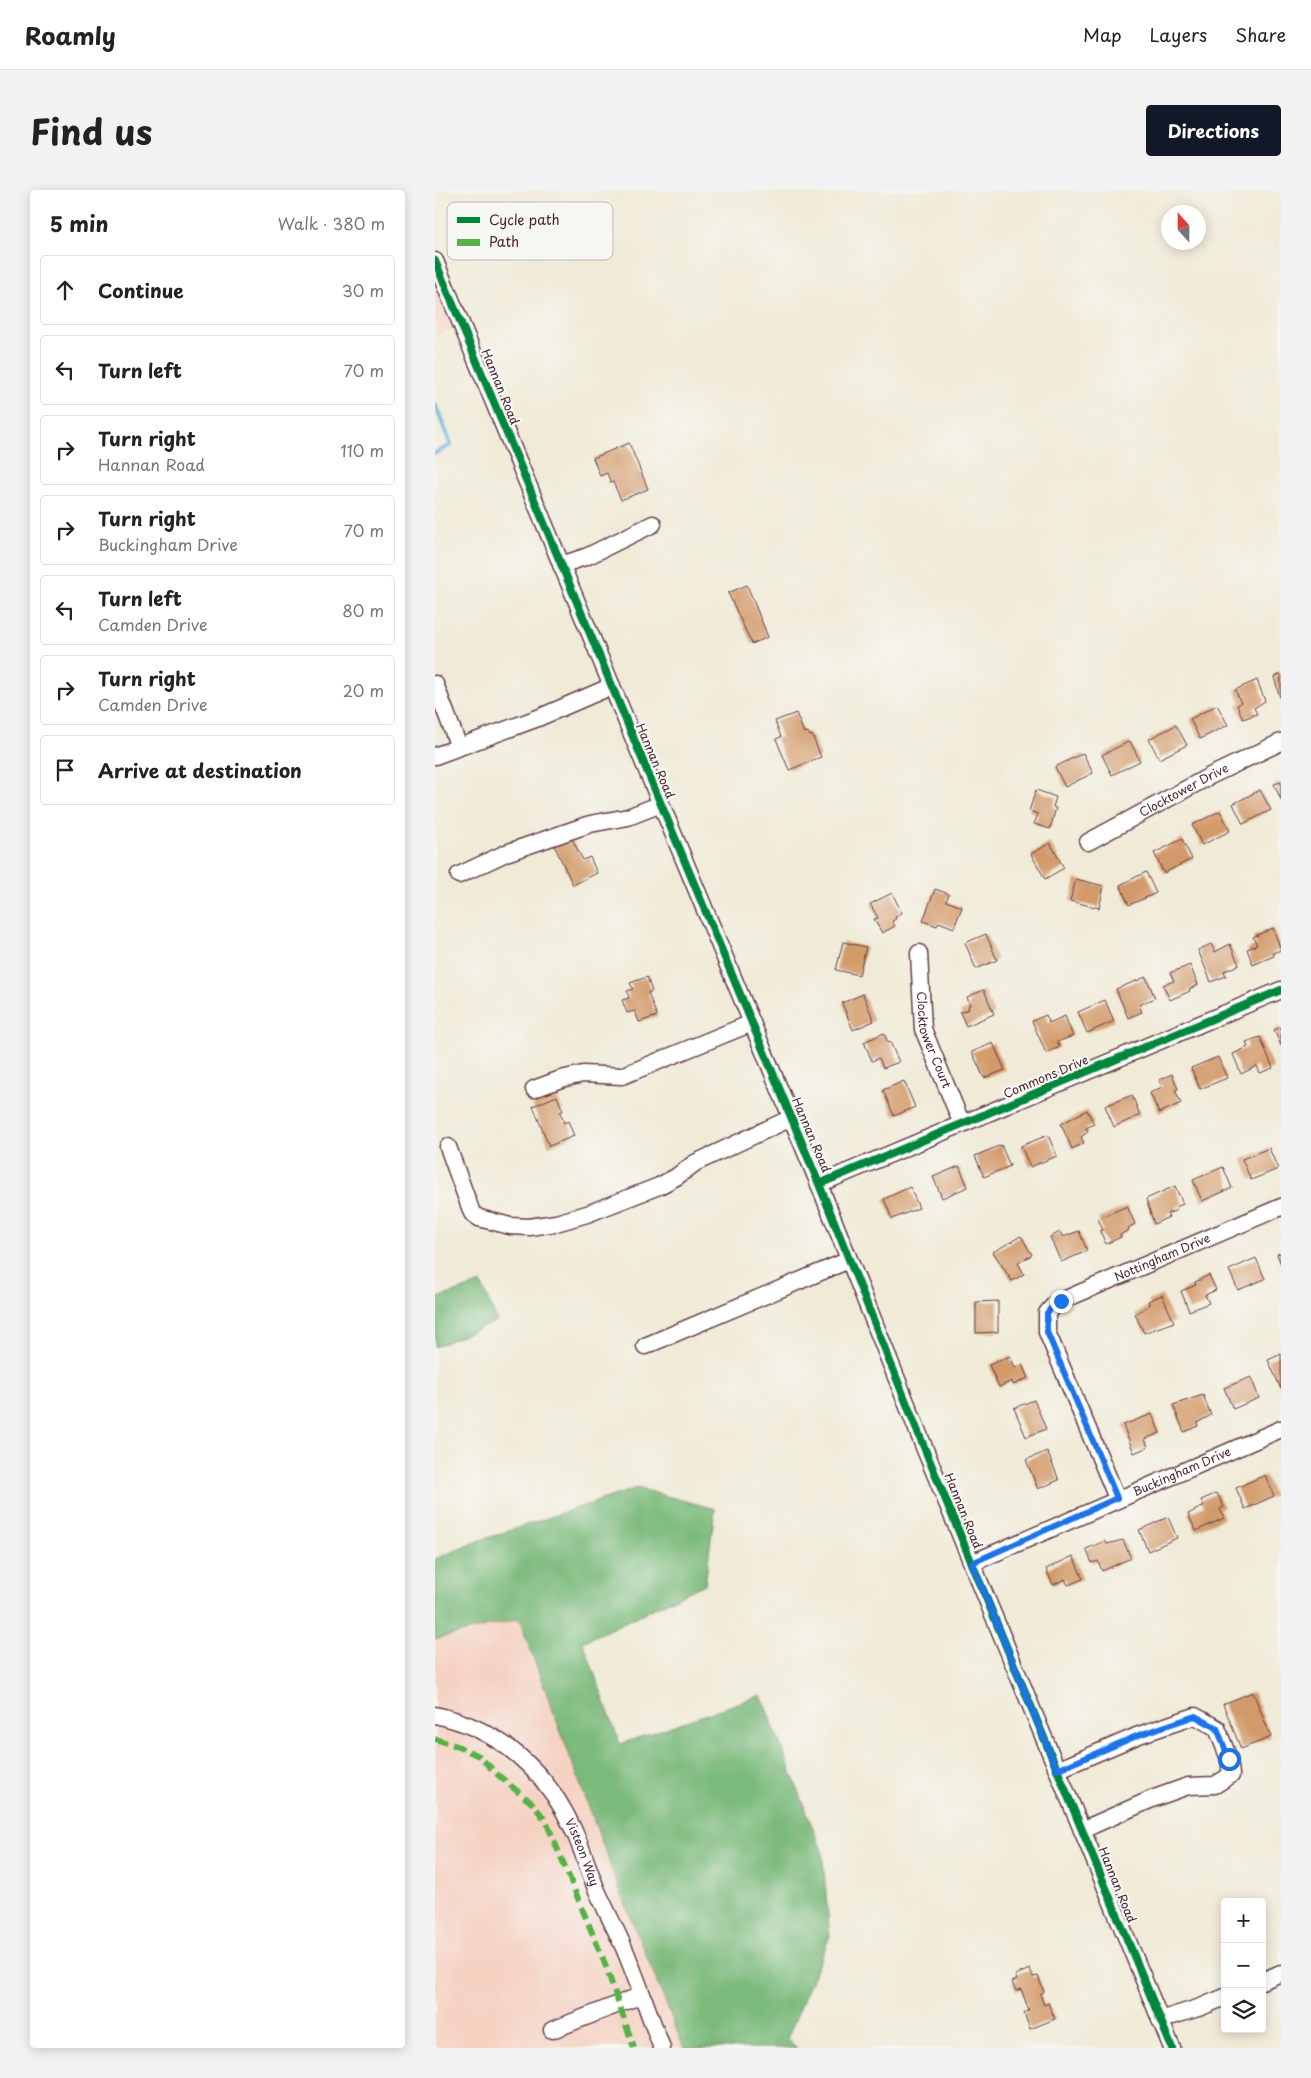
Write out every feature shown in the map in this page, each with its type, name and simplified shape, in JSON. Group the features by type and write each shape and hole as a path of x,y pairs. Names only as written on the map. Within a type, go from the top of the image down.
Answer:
{"street":[{"name":"Hannan Road","path":"435,261 819,1184 972,1563 1172,2048"},
{"path":"561,565 588,556 653,524"},
{"path":"435,684 459,747"},
{"path":"435,756 538,718 612,686"},
{"name":"Clocktower Drive","path":"1088,842 1147,809 1281,742"},
{"path":"459,875 515,850 590,824 628,816 661,804"},
{"name":"Clocktower Court","path":"919,953 923,1029 962,1124"},
{"name":"Commons Drive","path":"819,1184 1281,990"},
{"path":"534,1089 561,1078 583,1074 621,1076 752,1023"},
{"path":"448,1147 472,1212 479,1218 489,1221 529,1228 587,1214 659,1186 676,1177 695,1163 791,1118"},
{"name":"Nottingham Drive","path":"1117,1498 1047,1332 1047,1313 1054,1305 1061,1301 1281,1207"},
{"path":"645,1346 849,1260"},
{"name":"Buckingham Drive","path":"972,1563 1117,1498 1281,1429"},
{"name":"Visteon Way","path":"435,1715 471,1726 499,1741 529,1764 549,1788 573,1829 597,1891 624,1948 662,2048"},
{"path":"1057,1770 1139,1735 1195,1716 1217,1728 1229,1759 1231,1775 1215,1785 1187,1786 1151,1798 1082,1830"},
{"path":"1266,1979 1281,1973"},
{"path":"552,2030 642,1995"},
{"path":"1160,2020 1221,1999"}],"shaded area":[{"path":"435,280 455,328 435,336"},
{"path":"524,1586 702,2048 435,2048 435,1619"}],"green space":[{"path":"481,1283 497,1321 435,1347 435,1299"},
{"path":"637,1488 715,1509 705,1584 583,1642 620,1744 761,1695 822,1851 830,1936 787,2039 797,2048 684,2048 620,1891 519,1619 435,1639 435,1559 481,1540"}],"building":[{"path":"629,443 648,489 621,500 607,473 600,476 593,458"},
{"path":"747,585 768,637 752,644 728,593"},
{"path":"1281,674 1281,701 1274,677"},
{"path":"1257,680 1265,701 1254,708 1257,714 1243,719 1237,705 1241,703 1235,690"},
{"path":"1217,705 1228,725 1200,739 1190,719"},
{"path":"796,713 804,733 808,732 810,736 812,735 821,757 789,770 776,739 781,737 775,721"},
{"path":"1176,725 1187,745 1159,759 1149,739"},
{"path":"1130,741 1140,761 1112,775 1102,755"},
{"path":"1083,753 1093,773 1065,787 1055,767"},
{"path":"1281,782 1281,800 1274,784"},
{"path":"1036,790 1056,797 1053,807 1056,808 1050,829 1034,824 1038,814 1029,811"},
{"path":"1260,790 1271,810 1243,824 1233,804"},
{"path":"1220,811 1230,831 1202,845 1192,825"},
{"path":"571,837 583,860 590,857 597,873 573,885 554,845"},
{"path":"1182,839 1192,859 1164,873 1154,853"},
{"path":"1050,843 1064,868 1045,879 1031,854"},
{"path":"1146,872 1156,893 1129,905 1120,885"},
{"path":"1076,879 1104,886 1099,908 1070,901"},
{"path":"935,889 949,894 946,901 962,907 954,928 939,922 937,926 923,921"},
{"path":"892,893 902,913 892,921 895,926 882,933 874,919 878,918 870,904"},
{"path":"1273,928 1281,950 1273,953 1274,956 1253,965 1247,949 1257,945 1253,937"},
{"path":"986,934 997,960 976,969 965,943"},
{"path":"843,942 866,947 859,975 836,970"},
{"path":"1211,944 1215,952 1230,944 1239,965 1224,971 1226,976 1211,982 1198,950"},
{"path":"1190,965 1198,985 1189,989 1190,991 1170,1000 1163,985 1174,981 1170,973"},
{"path":"647,977 652,991 648,993 657,1016 639,1022 635,1011 627,1013 622,1000 629,998 627,991 633,989 630,983"},
{"path":"1146,977 1155,998 1139,1005 1142,1012 1128,1018 1116,989"},
{"path":"984,990 994,1014 966,1026 960,1012 969,1009 968,1006 970,1005 967,997"},
{"path":"863,994 874,1021 853,1030 842,1003"},
{"path":"1105,1000 1114,1021 1087,1033 1078,1012"},
{"path":"1046,1015 1049,1023 1065,1016 1073,1036 1057,1042 1060,1047 1046,1053 1032,1021"},
{"path":"1281,1027 1281,1046 1274,1030"},
{"path":"884,1033 899,1062 883,1068 879,1058 872,1061 864,1042"},
{"path":"1260,1037 1273,1068 1260,1073 1257,1066 1241,1074 1233,1054 1248,1047 1246,1042"},
{"path":"993,1043 1005,1070 984,1078 972,1052"},
{"path":"1218,1057 1227,1078 1200,1089 1191,1068"},
{"path":"1172,1074 1178,1089 1175,1090 1181,1103 1159,1113 1150,1093 1162,1087 1159,1080"},
{"path":"904,1081 915,1107 894,1116 883,1090"},
{"path":"1132,1095 1140,1115 1114,1127 1105,1106"},
{"path":"557,1096 563,1111 560,1112 564,1123 568,1121 574,1136 549,1146 533,1106"},
{"path":"1087,1110 1094,1124 1086,1128 1088,1132 1081,1137 1084,1143 1072,1149 1061,1124"},
{"path":"1048,1135 1057,1156 1030,1167 1021,1146"},
{"path":"1001,1145 1010,1166 984,1177 975,1156"},
{"path":"1269,1148 1278,1169 1251,1180 1242,1159"},
{"path":"959,1166 968,1187 942,1198 933,1177"},
{"path":"1223,1167 1232,1188 1202,1201 1193,1180"},
{"path":"1175,1186 1183,1204 1176,1207 1177,1210 1167,1214 1169,1217 1154,1224 1146,1199"},
{"path":"910,1187 919,1208 892,1219 884,1199"},
{"path":"1127,1206 1135,1224 1120,1235 1121,1237 1106,1244 1100,1231 1103,1230 1098,1219"},
{"path":"1079,1231 1087,1251 1061,1262 1050,1237 1060,1232 1063,1237"},
{"path":"1021,1236 1032,1255 1018,1263 1024,1274 1012,1281 993,1252"},
{"path":"1281,1253 1281,1264 1277,1254"},
{"path":"1256,1258 1265,1279 1238,1290 1229,1270"},
{"path":"1209,1275 1216,1290 1205,1295 1209,1303 1189,1311 1181,1291 1196,1285 1195,1282"},
{"path":"1162,1295 1174,1322 1144,1333 1135,1314 1150,1305 1148,1301"},
{"path":"998,1301 998,1332 976,1333 976,1302"},
{"path":"1281,1354 1281,1389 1268,1360"},
{"path":"1010,1356 1015,1368 1022,1365 1028,1378 1013,1385 1012,1381 999,1387 989,1365"},
{"path":"1251,1377 1259,1398 1233,1409 1224,1388"},
{"path":"1203,1395 1211,1415 1197,1423 1198,1426 1184,1432 1173,1405"},
{"path":"1034,1400 1046,1429 1026,1437 1014,1408"},
{"path":"1152,1414 1160,1433 1145,1439 1148,1447 1134,1453 1123,1425"},
{"path":"1047,1451 1059,1480 1038,1489 1026,1460"},
{"path":"1265,1475 1274,1496 1245,1509 1236,1488"},
{"path":"1217,1493 1224,1507 1220,1509 1224,1518 1196,1531 1188,1514 1204,1506 1201,1500"},
{"path":"1168,1517 1177,1538 1148,1551 1139,1530"},
{"path":"1123,1540 1131,1558 1102,1571 1098,1561 1092,1563 1086,1549 1105,1541 1107,1544"},
{"path":"1073,1556 1083,1579 1068,1585 1065,1579 1053,1585 1046,1569"},
{"path":"1253,1692 1271,1737 1241,1749 1223,1704"},
{"path":"1030,1969 1033,1977 1038,1976 1044,1992 1040,1994 1044,2005 1048,2003 1055,2019 1030,2029 1024,2013 1029,2011 1021,1989 1016,1991 1012,1982 1017,1980 1015,1975"}],"waterway":[{"path":"435,404 451,445 435,453"}],"marked path":[{"path":"435,1739 479,1756 499,1776 533,1804 546,1821 605,1964 634,2048"}],"cycle path":[{"path":"435,261 819,1184 926,1452 1172,2048"},
{"path":"819,1184 1281,990"}],"route":[{"path":"1061,1301 1054,1305 1047,1313 1047,1332 1117,1498 972,1563 1057,1770 1139,1735 1195,1716 1217,1728 1229,1759"}]}
